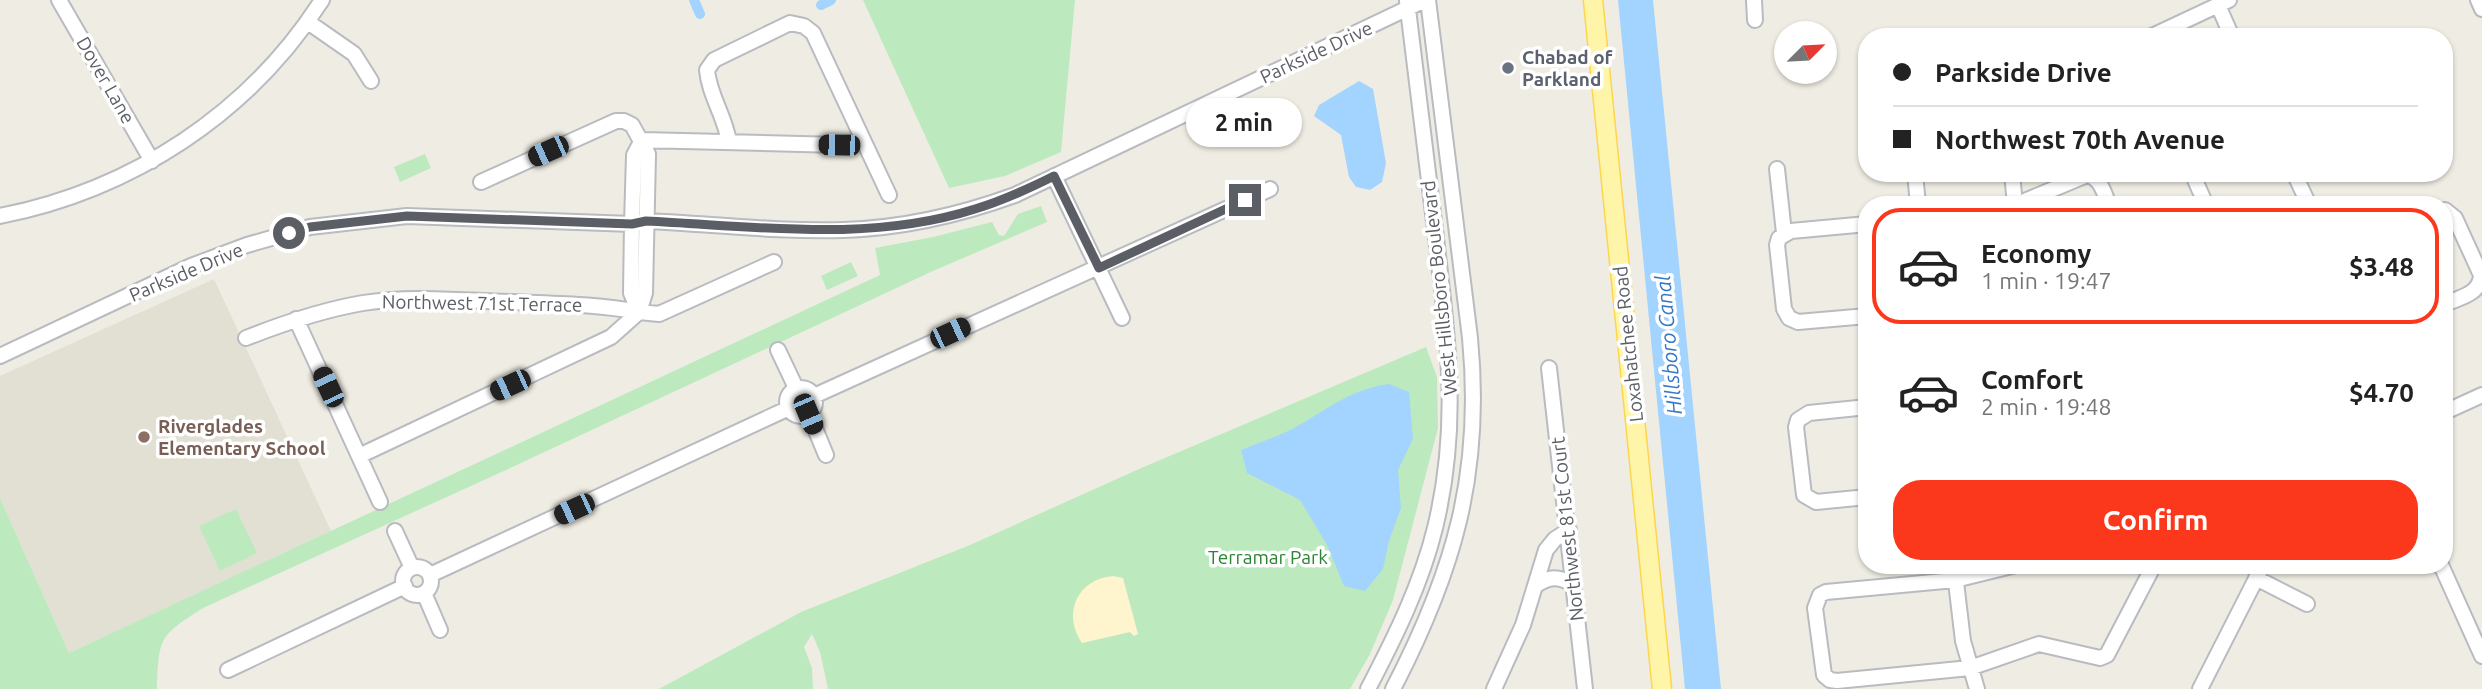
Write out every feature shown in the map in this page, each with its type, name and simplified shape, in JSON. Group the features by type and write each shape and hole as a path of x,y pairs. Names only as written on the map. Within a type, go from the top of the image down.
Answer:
{"main road":[{"name":"Loxahatchee Road","path":"1593,0 1662,689"}],"street":[{"name":"Dover Lane","path":"59,0 152,161"},
{"path":"0,216 74,197 117,180 191,136 229,108 262,77 308,22 322,0"},
{"name":"Parkside Drive","path":"0,356 191,266 247,245 310,227 407,216 844,230 894,226 974,210 1015,195 1407,4 1427,0"},
{"name":"West Hillsboro Boulevard","path":"1393,689 1421,632 1450,559 1465,493 1473,426 1470,342 1427,0"},
{"path":"1754,0 1755,20"},
{"path":"2478,0 2482,9"},
{"path":"2170,28 2224,3 2230,28"},
{"name":"West Hillsboro Boulevard","path":"1368,689 1402,622 1426,559 1442,495 1450,425 1449,347 1407,4"},
{"path":"308,22 354,54 371,80"},
{"path":"729,142 726,124 708,85 707,70 714,60 790,23 804,26 813,33 889,195"},
{"path":"359,456 611,337 639,312 645,293 638,278 641,165 648,154 632,125 616,121 481,182"},
{"path":"642,140 839,145 863,140"},
{"path":"1777,169 1784,233 1777,245 1784,309 1789,318 1798,322 1858,317"},
{"path":"1054,176 1122,318"},
{"path":"2037,196 2072,182"},
{"path":"814,396 1270,189"},
{"path":"2453,216 2481,275 2476,291 2453,301"},
{"path":"1784,233 1858,225"},
{"name":"Northwest 71st Terrace","path":"246,338 296,318 365,303 403,300 602,305 659,314 774,262"},
{"path":"296,318 380,502"},
{"path":"778,349 796,388"},
{"name":"Northwest 81st Court","path":"1549,368 1585,689"},
{"path":"796,388 804,388 814,396 815,404 808,414 800,416 789,408 787,399 796,388"},
{"path":"2453,408 2482,394"},
{"path":"430,575 789,408"},
{"path":"1858,408 1809,413 1798,420 1796,427 1804,495 1816,502 1858,498"},
{"path":"808,414 826,455"},
{"path":"1494,689 1523,625 1546,550 1555,539 1569,530"},
{"path":"395,531 412,568"},
{"path":"412,568 423,568 430,575 430,585 424,593 411,593 405,586 404,575 412,568"},
{"path":"1941,574 1820,595 1815,608 1822,671 1826,677 1837,681 1970,668 2039,644 2093,658 2107,655 2149,574"},
{"path":"1954,574 1963,641 1977,689"},
{"path":"2200,689 2259,574"},
{"path":"2263,574 2307,604"},
{"path":"2445,574 2482,656"},
{"path":"1535,586 1546,578 1559,577 1573,583"},
{"path":"228,670 405,586"},
{"path":"424,593 440,630"}],"shaded area":[{"name":"Riverglades Elementary School","path":"214,279 331,531 69,653 0,498 0,376"}],"green space":[{"path":"863,0 1075,0 1061,152 1005,176 949,188"},
{"path":"425,154 431,168 400,182 394,167"},
{"path":"1041,206 1047,222 933,271 203,608 178,625 164,640 159,658 157,689 0,689 0,498 69,653 880,275 875,248 992,222 999,235 1004,236 1018,214"},
{"path":"851,262 858,276 827,290 821,276"},
{"name":"Terramar Park","path":"1426,347 1437,377 1438,428 1393,600 1370,654 1350,689 828,689 820,652 812,634 804,647 812,668 813,689 659,689 801,612 970,545 1139,469"},
{"path":"236,509 257,553 220,571 199,526"}],"sand":[{"path":"1113,576 1123,578 1138,634 1134,636 1130,632 1082,643 1073,621 1076,600 1090,584"}],"water":[{"name":"Hillsboro Canal","path":"1618,0 1653,0 1721,689 1685,689"},
{"path":"1359,81 1373,89 1386,163 1382,182 1370,190 1356,187 1349,177 1341,135 1314,116 1319,105"},
{"path":"1389,384 1409,392 1413,439 1398,470 1401,508 1389,541 1383,569 1365,591 1344,586 1327,545 1300,500 1247,473 1241,450 1287,432 1354,394"}],"waterway":[{"path":"694,0 700,14"},
{"path":"821,5 831,0"}],"place":[{"name":"Chabad of Parkland","path":"1508,68"},
{"name":"Riverglades Elementary School","path":"144,437"}],"route":[{"path":"289,233 357,220 407,216 632,224 646,221 844,230 894,226 974,210 1015,195 1054,176 1099,268 1245,200"}]}
